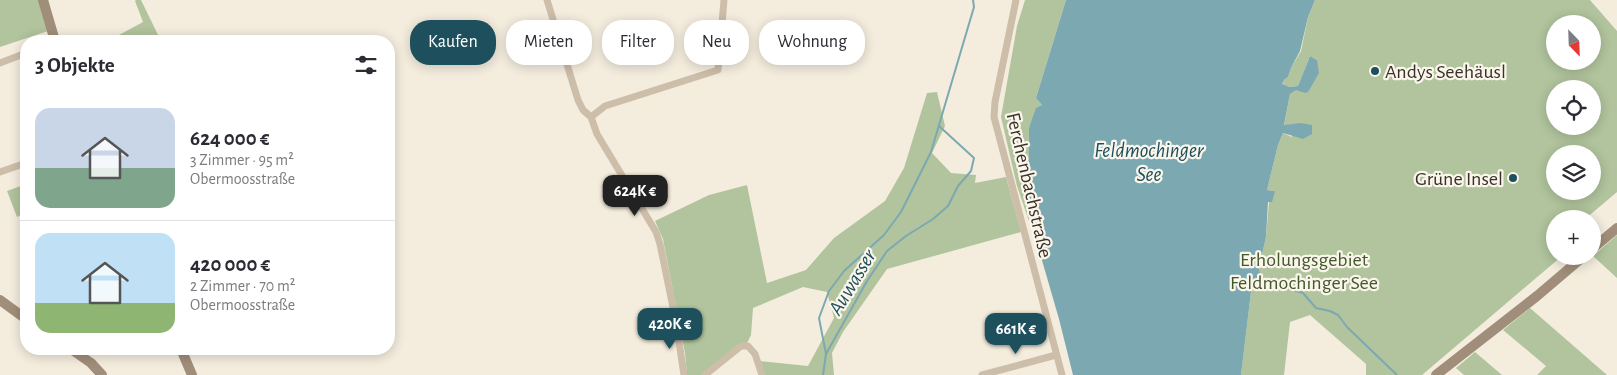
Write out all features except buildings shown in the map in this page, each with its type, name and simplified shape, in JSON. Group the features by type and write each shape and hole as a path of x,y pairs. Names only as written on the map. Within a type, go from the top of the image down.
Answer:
{"street":[{"path":"43,0 52,35"},
{"path":"548,0 578,100 583,110 591,117 597,134 658,238 676,322 684,375"},
{"path":"591,117 605,106 718,70 724,0"},
{"name":"Ferchenbachstraße","path":"1016,0 995,102 994,117 1062,375"},
{"path":"0,63 20,55"},
{"path":"0,172 20,165"},
{"path":"1601,241 1617,228"},
{"path":"1436,375 1573,265"},
{"path":"0,300 20,315"},
{"path":"705,375 741,346 748,346 756,354 762,375"},
{"path":"80,355 91,363 102,375"},
{"path":"184,355 192,375"},
{"path":"982,375 1056,355"}],"green space":[{"path":"0,0 48,0 54,29 36,35 20,35 20,40 0,47"},
{"path":"141,0 158,35 119,35 143,22 135,1"},
{"path":"1025,0 1066,0 1036,98 1042,105 1029,128 1028,212 1030,224 1017,186 1001,117 1017,26"},
{"name":"Erholungsgebiet Feldmochinger See","path":"1315,0 1590,0 1617,31 1617,192 1596,210 1546,210 1546,265 1551,265 1422,375 1366,375 1366,364 1310,315 1290,322 1284,375 1241,375 1251,292 1261,277 1259,268 1266,237 1269,202 1275,191 1267,190 1278,145 1283,133 1292,137 1293,124 1284,126 1290,94 1296,89 1305,93 1317,60 1310,56 1298,86 1289,87 1282,85 1301,51 1308,17"},
{"path":"937,92 945,126 932,153 951,173 976,175 975,183 1006,177 1021,232 887,269 843,332 832,353 834,375 764,375 760,361 808,366 834,318 827,292 803,287 753,308 751,335 746,345 705,375 687,375 685,353 663,239 655,221 709,195 747,185 767,283 806,270 834,238 885,201 904,168 927,93"},
{"path":"20,186 20,216 17,217 7,191"},
{"path":"1617,235 1617,278 1601,263 1601,249"},
{"path":"1530,308 1607,375 1537,375 1546,366 1503,330"},
{"path":"1475,352 1502,375 1464,375 1456,368"}],"water":[{"name":"Feldmochinger See","path":"1066,0 1315,0 1308,17 1300,51 1288,77 1282,84 1289,87 1298,86 1310,56 1317,60 1319,73 1308,92 1296,90 1290,94 1284,125 1301,123 1312,125 1312,134 1303,139 1283,133 1278,145 1267,190 1275,191 1272,202 1268,202 1266,237 1259,268 1261,277 1251,292 1241,375 1073,375 1028,212 1029,128 1036,108 1042,105 1036,98"}],"waterway":[{"path":"823,375 826,354 819,318 829,291 844,271 884,235 901,212 931,152 974,7 973,0"},
{"name":"Auwasser","path":"826,354 867,281 887,251 933,219 948,206 958,186 971,171 974,158 939,126"},
{"path":"1260,280 1303,293 1316,308 1338,315 1347,327 1397,375"}],"place":[{"name":"Andys Seehäusl","path":"1375,71"},
{"name":"Grüne Insel","path":"1513,178"}]}
